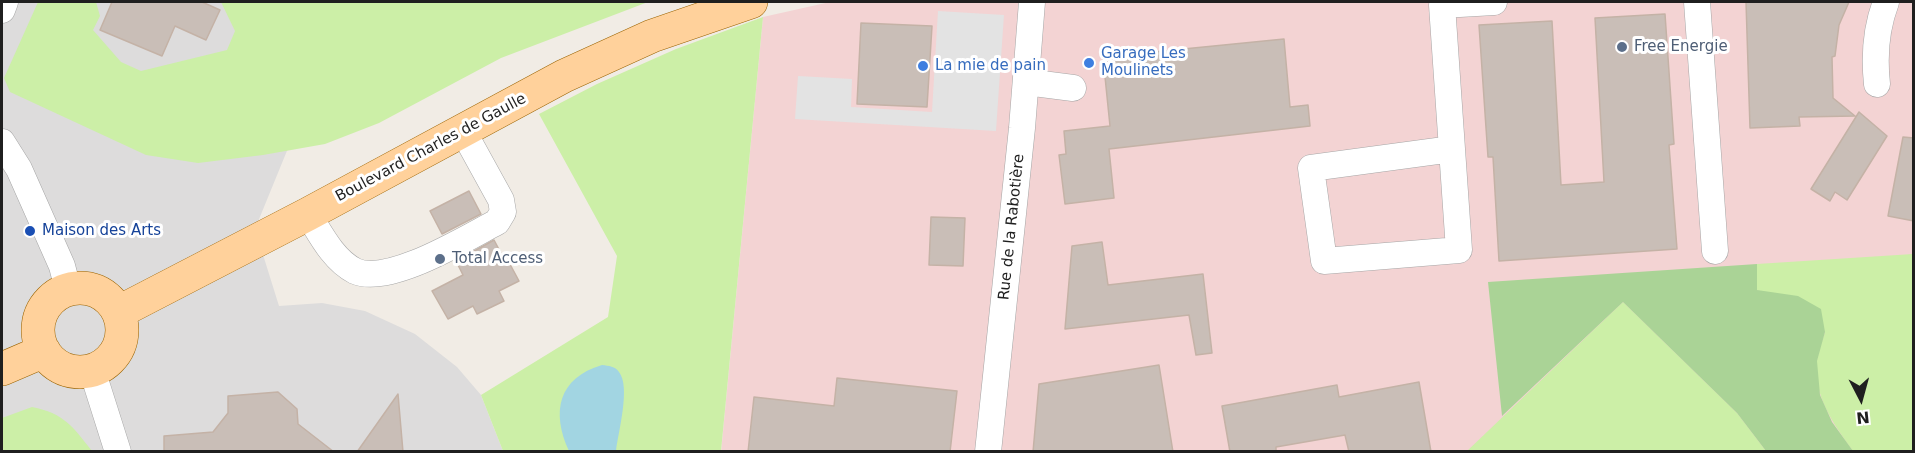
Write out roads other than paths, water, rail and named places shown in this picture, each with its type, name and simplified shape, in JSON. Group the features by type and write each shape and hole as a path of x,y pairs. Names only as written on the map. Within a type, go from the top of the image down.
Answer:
{"main road":[{"name":"Boulevard Charles de Gaulle","path":"119,312 308,214 564,76 652,36 751,2"},
{"path":"82,288 95,290 106,297 119,312 122,328 117,351 106,363 92,370 80,372 62,368 51,361 44,351 38,335 39,318 53,297 68,290 82,288"},
{"path":"2,369 44,351"}],"street":[{"path":"2,10 6,2"},
{"name":"Rue de la Rabotière","path":"988,452 1026,82 1032,2"},
{"path":"1452,149 1311,168 1324,261 1459,250 1452,149 1442,5 1494,2"},
{"path":"1697,2 1715,250"},
{"path":"1877,84 1876,41 1886,2"},
{"path":"1026,82 1073,88"},
{"path":"308,214 336,256 356,271 374,273 416,263 497,222 503,212 501,200 463,131"},
{"path":"2,142 19,169 62,266 68,290"},
{"path":"92,370 118,452"}],"water":[{"path":"602,365 612,367 619,372 624,388 616,451 569,451 560,423 562,398 576,378"}],"place":[{"name":"Free Energie","path":"1622,47"},
{"name":"Garage Les Moulinets","path":"1089,63"},
{"name":"La mie de pain","path":"923,66"},
{"name":"Maison des Arts","path":"30,231"},
{"name":"Total Access","path":"440,259"}]}
